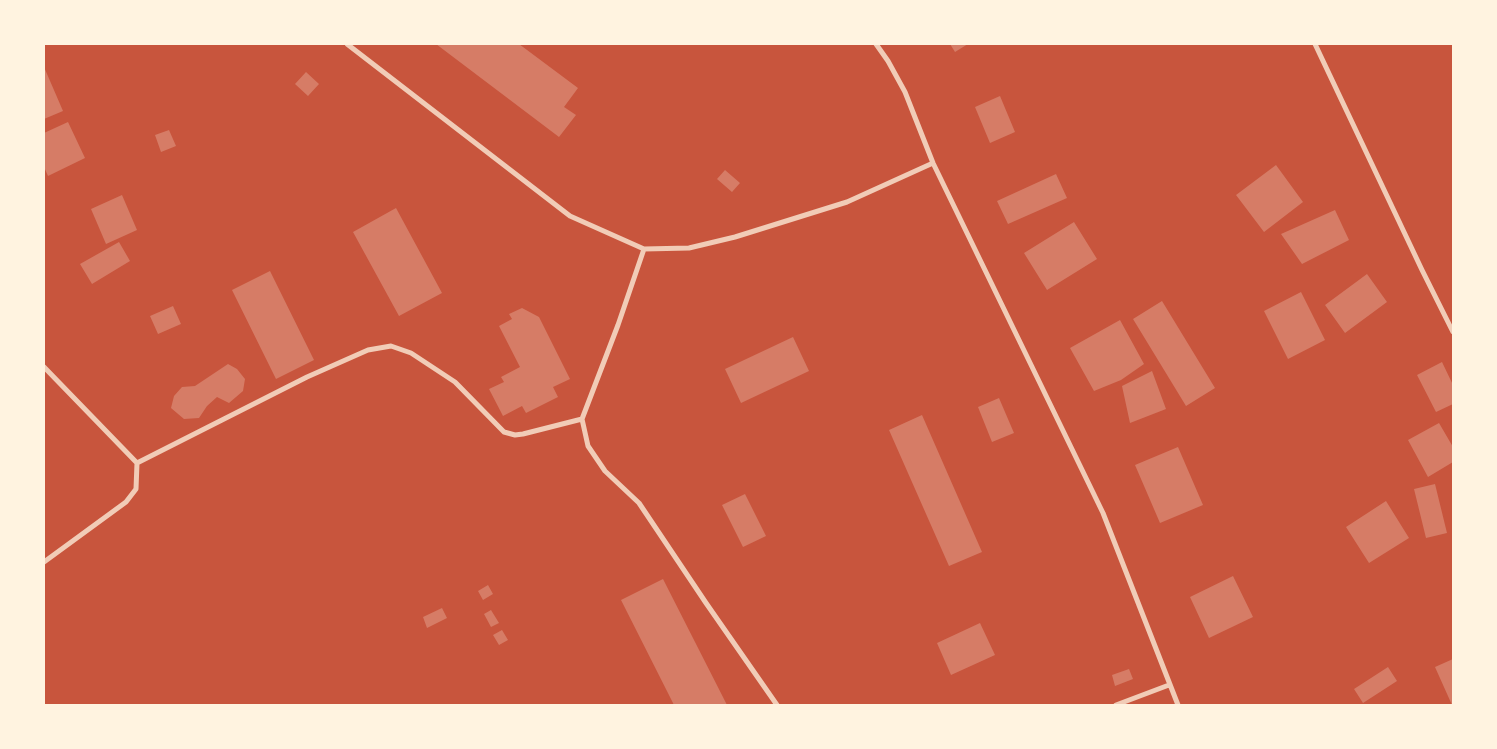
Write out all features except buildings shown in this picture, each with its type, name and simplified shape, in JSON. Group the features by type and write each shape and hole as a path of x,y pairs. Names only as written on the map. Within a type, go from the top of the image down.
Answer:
{"street":[{"path":"347,44 570,216 644,249 689,248 735,237 847,202 933,163"},
{"path":"876,44 905,92 933,163 1103,513 1178,705"},
{"path":"1315,44 1453,332"},
{"path":"644,249 618,325 582,419 588,446 605,471 639,503 706,604 777,705"},
{"path":"137,463 307,377 368,350 391,346 411,353 455,382 504,432 515,435 523,434 582,419"},
{"path":"44,367 137,463 136,489 126,502 44,562"},
{"path":"1116,705 1169,684"}]}
